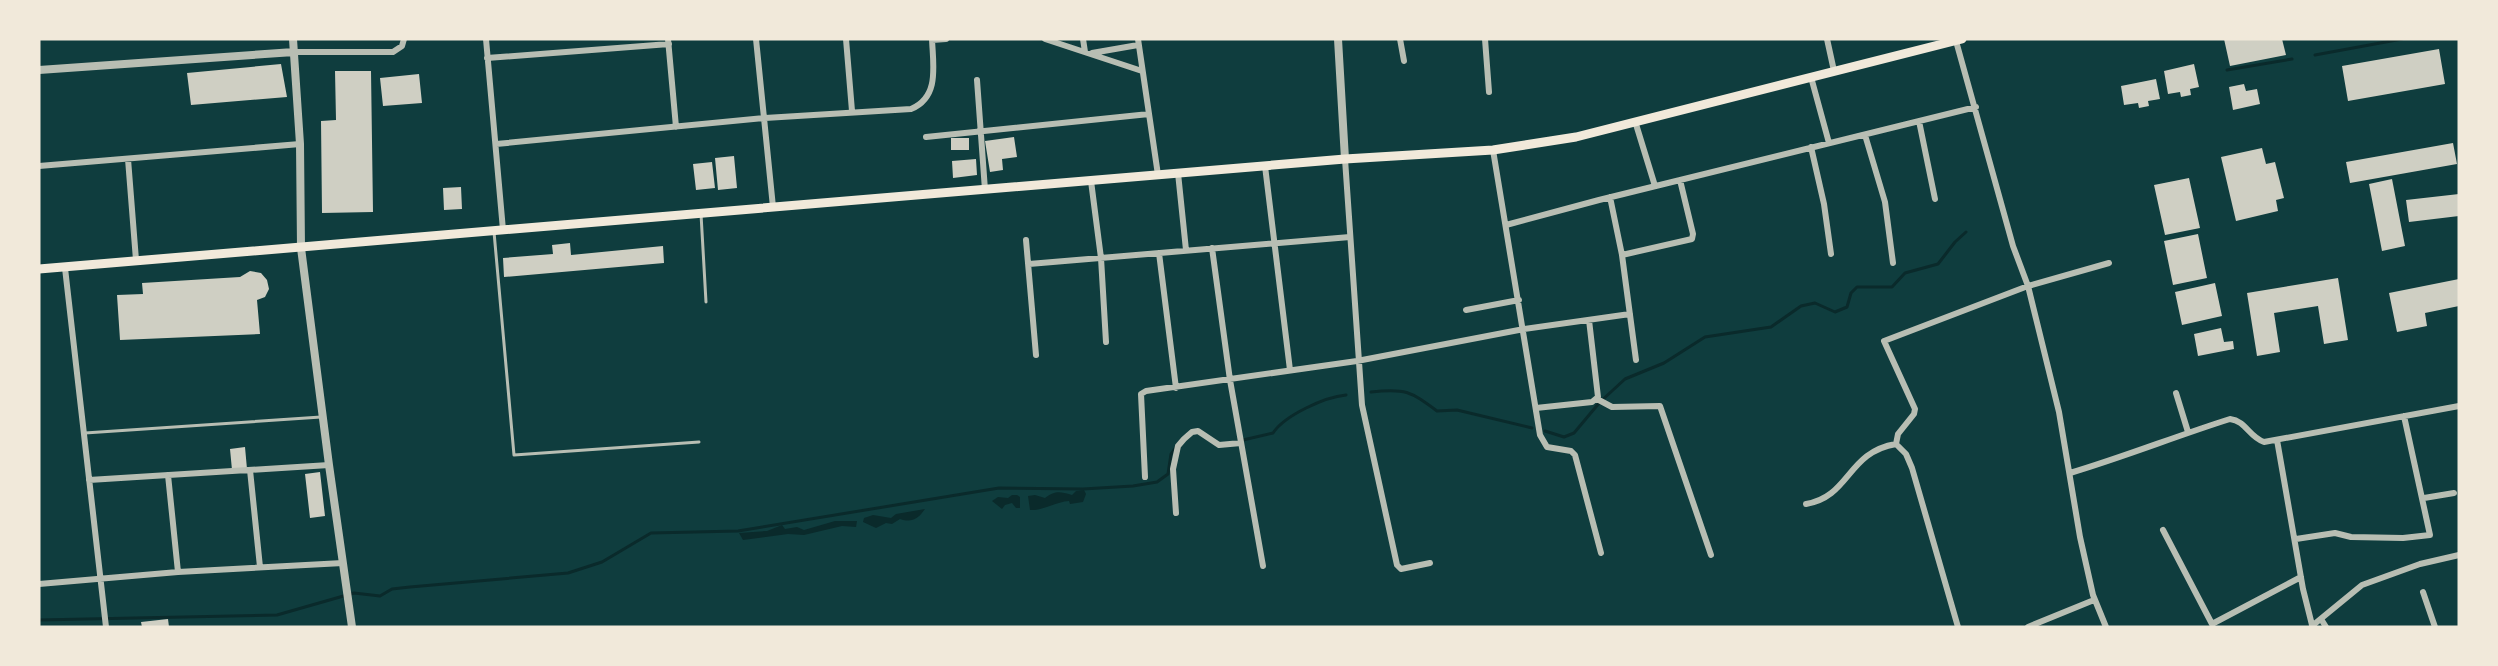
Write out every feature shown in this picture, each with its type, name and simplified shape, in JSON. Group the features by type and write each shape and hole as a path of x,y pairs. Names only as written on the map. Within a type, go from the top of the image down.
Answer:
{"main road":[{"path":"39,269 1345,159 1494,150 1576,137 1952,40"}],"street":[{"path":"293,39 300,144 301,248 328,465 352,627"},
{"path":"39,70 294,52 393,52 402,46 404,39"},
{"path":"486,39 496,144 498,230"},
{"path":"756,39 773,207"},
{"path":"846,39 852,111"},
{"path":"496,144 765,118 911,109 920,105 932,90 932,40 946,39"},
{"path":"1045,39 1142,71"},
{"path":"1083,39 1088,53"},
{"path":"1338,39 1362,405 1397,565 1401,569 1430,563"},
{"path":"1400,39 1404,61"},
{"path":"1485,39 1489,92"},
{"path":"1827,39 1834,71"},
{"path":"1952,40 1976,107 2013,246 2028,286 2059,412 2080,537 2094,600 2106,627"},
{"path":"487,58 668,41 676,127"},
{"path":"1088,53 1138,42 1158,175"},
{"path":"1811,77 1829,142"},
{"path":"977,80 985,190"},
{"path":"1506,225 1829,142 1976,107"},
{"path":"926,137 1149,114"},
{"path":"1635,121 1655,186"},
{"path":"1919,121 1935,199"},
{"path":"1865,135 1885,202 1893,262"},
{"path":"39,166 300,144"},
{"path":"1811,147 1824,204 1831,254"},
{"path":"1494,150 1543,443 1547,447 1571,451 1578,462 1601,553"},
{"path":"128,159 136,260"},
{"path":"1265,166 1290,370"},
{"path":"1178,173 1186,250"},
{"path":"1622,255 1692,239 1693,234 1680,180"},
{"path":"1091,182 1101,258 1106,342"},
{"path":"1610,197 1622,255 1636,360"},
{"path":"1029,264 1350,237"},
{"path":"1026,240 1036,355"},
{"path":"1212,248 1230,380 1263,566"},
{"path":"1159,253 1176,388"},
{"path":"1896,444 1898,434 1914,414 1915,409 1884,341 2028,286 2109,263"},
{"path":"65,268 106,626"},
{"path":"1466,310 1519,300"},
{"path":"1145,477 1141,394 1146,391 1358,361 1524,329 1630,314"},
{"path":"1589,320 1599,401"},
{"path":"2175,393 2188,432"},
{"path":"1536,408 1599,401 1612,407 1660,406 1711,555"},
{"path":"2070,473 2118,459 2140,448 2230,419 2241,422 2260,441 2277,440 2459,406"},
{"path":"2296,539 2335,533 2350,537 2428,537 2432,533 2404,416"},
{"path":"1176,513 1173,469 1178,446 1184,439 1192,432 1198,431 1219,445 1241,442"},
{"path":"2277,440 2312,626 2362,585 2420,564 2459,555"},
{"path":"1806,504 1831,495 1863,458 1896,444"},
{"path":"1896,444 1906,454 1912,468 1958,627"},
{"path":"89,480 328,465"},
{"path":"250,470 260,567"},
{"path":"168,475 178,572"},
{"path":"2424,498 2454,493"},
{"path":"2163,530 2210,626 2301,577"},
{"path":"39,584 100,577 343,563"},
{"path":"2423,592 2435,627"},
{"path":"2028,627 2094,600"},
{"path":"2321,619 2326,627"}],"lane":[{"path":"701,213 706,302"},
{"path":"498,230 514,455 699,442"},
{"path":"84,433 322,417"}],"water":[{"path":"1084,490 1086,494 1083,502 1070,504 1069,501 1030,510 1028,496 1035,495 1045,498 1055,493 1072,495 1076,491"},
{"path":"1012,495 1020,497 1020,508 1016,508 1012,503 1005,505 1002,509 992,501 998,497 1008,498"},
{"path":"925,509 914,519 908,521 900,519 892,524 886,523 876,528 863,522 864,518 873,515 891,518 896,514"},
{"path":"835,521 857,521 856,527 842,526 804,535 788,534 743,540 739,533 767,531 782,525 785,529 797,527 804,530"}],"building":[{"path":"2224,39 2282,39 2286,55 2230,66"},
{"path":"2439,49 2445,84 2348,101 2342,66"},
{"path":"281,64 287,97 191,105 187,73"},
{"path":"2194,64 2199,87 2190,89 2191,95 2181,97 2180,92 2168,94 2164,71"},
{"path":"335,71 371,71 373,212 322,213 321,121 336,120"},
{"path":"419,74 422,103 383,106 380,78"},
{"path":"2156,79 2160,99 2148,101 2149,106 2139,108 2138,103 2124,105 2121,86"},
{"path":"2244,84 2246,91 2257,89 2260,104 2233,110 2229,87"},
{"path":"1014,137 1017,157 1002,159 1003,170 990,172 985,141"},
{"path":"951,138 969,138 969,150 951,150"},
{"path":"2453,143 2457,164 2350,183 2346,162"},
{"path":"2262,148 2266,164 2275,162 2284,198 2276,200 2278,211 2236,221 2221,157"},
{"path":"734,156 737,188 718,190 715,158"},
{"path":"976,159 977,175 953,178 952,161"},
{"path":"712,162 715,188 696,190 693,164"},
{"path":"2189,178 2200,228 2165,235 2154,185"},
{"path":"2392,179 2405,246 2382,251 2369,184"},
{"path":"461,187 462,209 444,210 443,188"},
{"path":"2459,194 2459,216 2409,222 2406,200"},
{"path":"2198,234 2207,278 2173,285 2164,241"},
{"path":"570,243 571,255 663,246 664,263 504,277 503,258 553,254 552,245"},
{"path":"250,271 261,273 267,280 269,289 265,297 257,300 260,334 120,340 117,295 143,294 142,283 240,277"},
{"path":"2338,278 2348,340 2324,344 2318,306 2274,313 2280,352 2257,356 2247,293"},
{"path":"2459,279 2459,306 2425,313 2427,326 2397,332 2389,293"},
{"path":"2215,283 2222,316 2182,325 2175,292"},
{"path":"2221,328 2224,342 2233,341 2234,349 2198,356 2194,334"},
{"path":"245,447 247,469 232,470 230,449"},
{"path":"320,472 325,516 310,518 305,474"},
{"path":"168,619 169,627 142,627 141,622"}],"waterway":[{"path":"2315,55 2402,39"},
{"path":"2227,70 2292,59"},
{"path":"1545,431 1564,437 1574,433 1600,402 1625,379 1664,363 1705,337 1771,327 1801,306 1815,303 1835,312 1847,307 1851,293 1857,287 1892,287 1905,273 1938,264 1966,232"},
{"path":"1371,392 1392,390 1407,392 1437,411 1457,410 1532,428"},
{"path":"1243,440 1273,433 1279,426 1306,408 1327,399 1346,395"},
{"path":"39,620 277,615 354,593 380,596 392,589 568,573 602,562 651,533 738,531 999,488 1083,489 1157,482 1168,474 1171,454 1176,447"}]}
